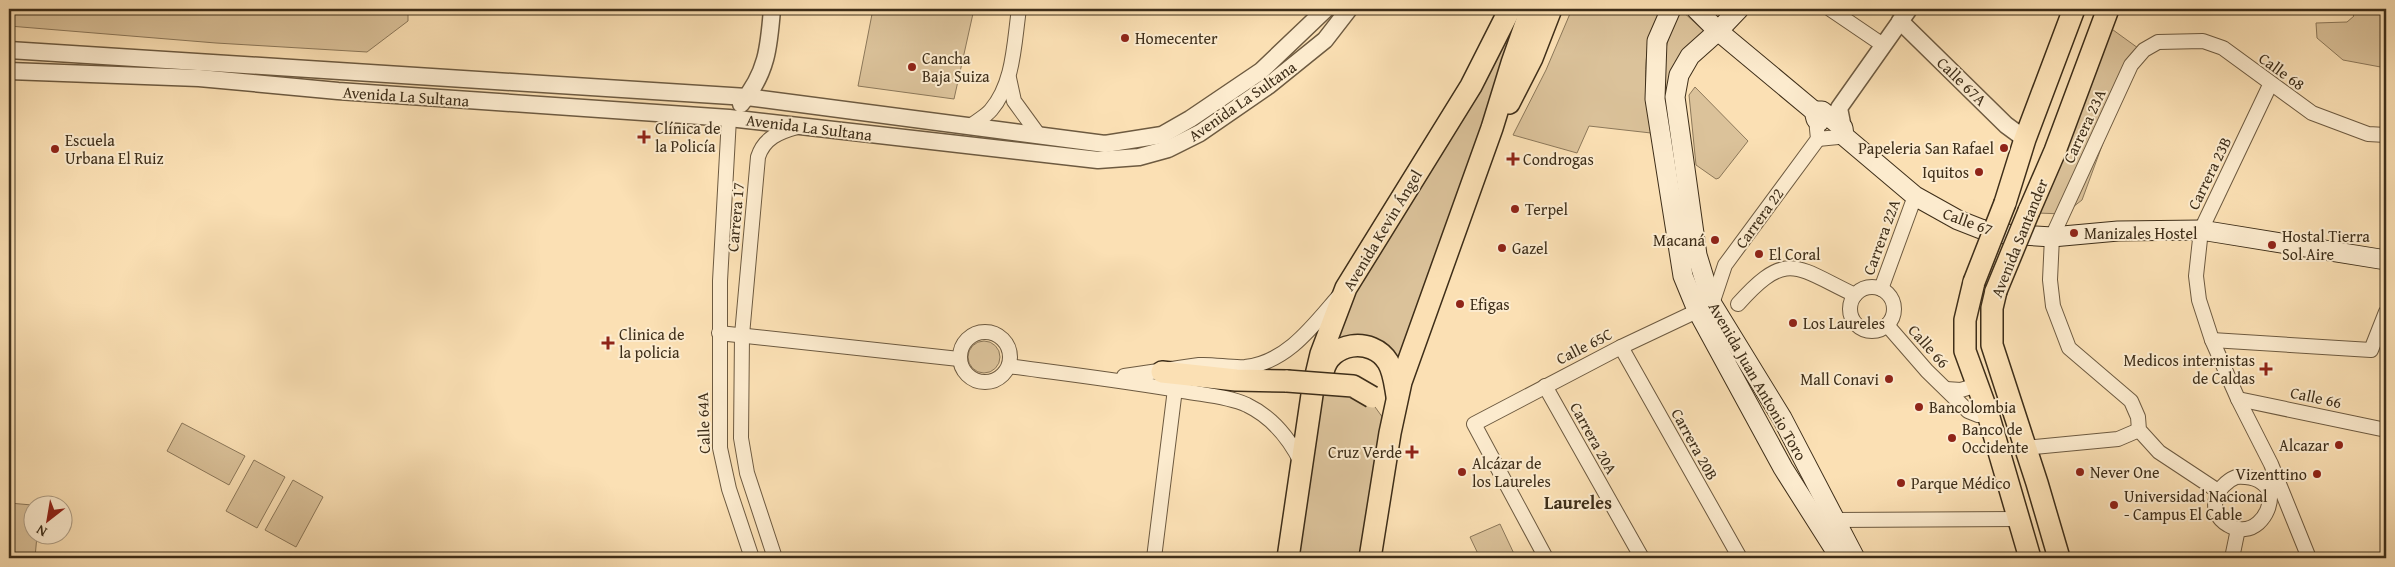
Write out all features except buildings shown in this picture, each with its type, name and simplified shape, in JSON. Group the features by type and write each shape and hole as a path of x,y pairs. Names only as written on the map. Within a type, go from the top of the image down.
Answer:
{"main road":[{"path":"1472,86 1494,9"},
{"name":"Avenida Kevin Ángel","path":"1288,558 1310,406 1321,354 1346,288 1472,86 1510,9"},
{"path":"1370,558 1397,399 1532,9"},
{"path":"1492,128 1518,89 1552,9"},
{"name":"Avenida Juan Antonio Toro","path":"1671,9 1657,41 1655,99 1683,276 1782,418 1854,558"},
{"name":"Calle 67","path":"1696,9 1718,31 1823,112 1841,133 1915,196 1958,220 1981,229 2019,235 2052,237 2118,231 2201,230 2386,260"},
{"name":"Avenida Juan Antonio Toro","path":"1739,9 1690,56 1679,75 1676,97 1704,307 1783,468 1840,558"},
{"name":"Avenida Santander","path":"2030,558 1988,414 1965,351 1964,336 1968,300 1974,282 2005,203 2025,139 2074,9"},
{"name":"Avenida Santander","path":"2059,558 1992,345 1990,327 1996,290 2054,152 2108,9"},
{"path":"1310,406 1324,366 1332,354 1345,346 1360,345 1375,351 1387,360 1392,373 1397,399"},
{"path":"1162,372 1236,380 1287,381 1353,386 1372,397 1386,416 1390,433"}],"street":[{"path":"729,118 747,97 762,73 769,46 772,9"},
{"path":"972,125 990,112 1009,78 1019,9"},
{"name":"Avenida La Sultana","path":"12,48 62,53 747,97 972,125 1105,144 1162,135 1261,71 1326,9"},
{"name":"Avenida La Sultana","path":"9,71 199,78 348,92 729,118 1098,160 1139,157 1168,149 1200,133 1268,86 1325,40 1349,9"},
{"path":"1830,9 1883,45"},
{"path":"1823,112 1841,133 1818,139 1823,112 1883,45 1905,15"},
{"name":"Calle 67A","path":"1905,15 2006,125 2025,139"},
{"name":"Calle 68","path":"2158,42 2203,41 2223,48 2270,85 2312,114 2368,134 2386,135"},
{"name":"Carrera 23A","path":"2158,42 2144,50 2131,65 2052,237 2052,298 2060,328 2070,348 2131,401 2138,417 2139,430 2159,452 2218,491"},
{"path":"61,73 62,53"},
{"path":"1009,78 1014,101 1038,134"},
{"name":"Carrera 23B","path":"2270,85 2201,230 2196,276 2199,300 2212,340 2238,399 2274,472 2308,558"},
{"name":"Carrera 17","path":"720,281 729,118"},
{"name":"Carrera 17","path":"742,335 758,158 764,145 771,137 777,133 799,126"},
{"name":"Carrera 22","path":"1704,307 1725,265 1818,139"},
{"name":"Carrera 22A","path":"1881,289 1915,196"},
{"path":"1738,304 1759,281 1783,267 1801,268 1855,295"},
{"name":"Calle 64A","path":"720,281 720,448 729,489 752,558"},
{"path":"1103,379 1201,365 1245,367 1262,363 1295,344 1308,333 1346,288"},
{"path":"1867,288 1881,289 1891,299 1894,313 1887,325 1874,331 1860,328 1851,316 1849,309 1855,295 1867,288"},
{"name":"Calle 65C","path":"1546,558 1474,424 1621,347 1704,307"},
{"path":"2212,340 2371,350 2386,312"},
{"name":"Calle 66","path":"1887,325 1968,411 1978,415 1988,414"},
{"path":"719,327 742,335 959,359"},
{"path":"990,332 1002,338 1007,344 1010,357 1008,366 1001,376 995,380 981,382 968,376 963,370 959,359 960,348 969,336 975,333 990,332"},
{"path":"742,335 740,403 743,454 747,474 775,558"},
{"name":"Carrera 20B","path":"1621,347 1740,558"},
{"path":"1008,366 1175,389 1229,399 1259,412 1284,434 1301,462"},
{"name":"Calle 66","path":"1946,389 1961,390 1977,385"},
{"name":"Carrera 20A","path":"1545,386 1642,558"},
{"path":"1154,558 1175,389"},
{"name":"Calle 66","path":"2238,399 2386,430"},
{"path":"2025,448 2118,439 2139,430"},
{"path":"2264,484 2274,472"},
{"path":"2236,477 2251,477 2264,484 2270,493 2270,504 2268,512 2259,523 2245,529 2238,529 2228,526 2218,515 2214,500 2218,491 2229,480 2236,477"},
{"path":"2270,504 2286,503"},
{"path":"1834,520 2018,519"},
{"path":"2232,558 2238,529"}],"shaded area":[{"path":"9,9 408,9 408,21 367,52 216,43 9,26"},
{"name":"Cancha Baja Suiza","path":"873,9 974,9 954,99 858,86"},
{"path":"1524,9 1436,253 1399,378 1391,355 1329,346 1345,309 1507,31"},
{"path":"1572,9 1662,9 1650,39 1647,54 1646,85 1651,133 1589,126 1577,153 1513,135 1546,70"},
{"path":"2347,9 2386,9 2386,68 2343,60 2317,38 2316,23 2347,22 2354,16"},
{"path":"1681,10 1705,32 1669,110 1664,84 1664,59 1670,34"},
{"path":"2109,27 2138,48 2082,200 2064,214 2037,213"},
{"path":"1695,87 1748,141 1719,178 1716,179 1696,165 1689,95"},
{"path":"984,341 990,342 995,346 999,351 999,363 995,368 990,372 984,373 978,372 973,368 969,363 968,357 969,351 973,346 978,342"},
{"path":"1322,388 1370,400 1383,418 1366,558 1294,558"},
{"path":"182,423 245,456 229,485 167,451"},
{"path":"254,460 285,477 257,528 226,511"},
{"path":"293,480 323,497 296,547 265,530"},
{"path":"9,503 22,504 22,544 36,544 35,558 9,558"},
{"path":"1500,524 1516,558 1480,558 1470,537"}],"place":[{"name":"Homecenter","path":"1125,38"},
{"name":"Cancha Baja Suiza","path":"912,67"},
{"name":"Clínica de la Policía","path":"644,137"},
{"name":"Papeleria San Rafael","path":"2004,148"},
{"name":"Escuela Urbana El Ruiz","path":"55,149"},
{"name":"Condrogas","path":"1513,159"},
{"name":"Iquitos","path":"1979,172"},
{"name":"Terpel","path":"1515,209"},
{"name":"Manizales Hostel","path":"2074,233"},
{"name":"Macaná","path":"1715,240"},
{"name":"Hostal Tierra Sol Aire","path":"2272,245"},
{"name":"Gazel","path":"1502,248"},
{"name":"El Coral","path":"1759,254"},
{"name":"Efigas","path":"1460,304"},
{"name":"Los Laureles","path":"1793,323"},
{"name":"Clinica de la policia","path":"608,343"},
{"name":"Medicos internistas de Caldas","path":"2266,369"},
{"name":"Mall Conavi","path":"1889,379"},
{"name":"Bancolombia","path":"1919,407"},
{"name":"Banco de Occidente","path":"1952,438"},
{"name":"Alcazar","path":"2339,445"},
{"name":"Cruz Verde","path":"1412,452"},
{"name":"Alcázar de los Laureles","path":"1462,472"},
{"name":"Never One","path":"2080,472"},
{"name":"Vizenttino","path":"2317,474"},
{"name":"Parque Médico","path":"1901,483"},
{"name":"Universidad Nacional - Campus El Cable","path":"2114,505"}],"district":[{"name":"Laureles","path":"1578,503"}]}
